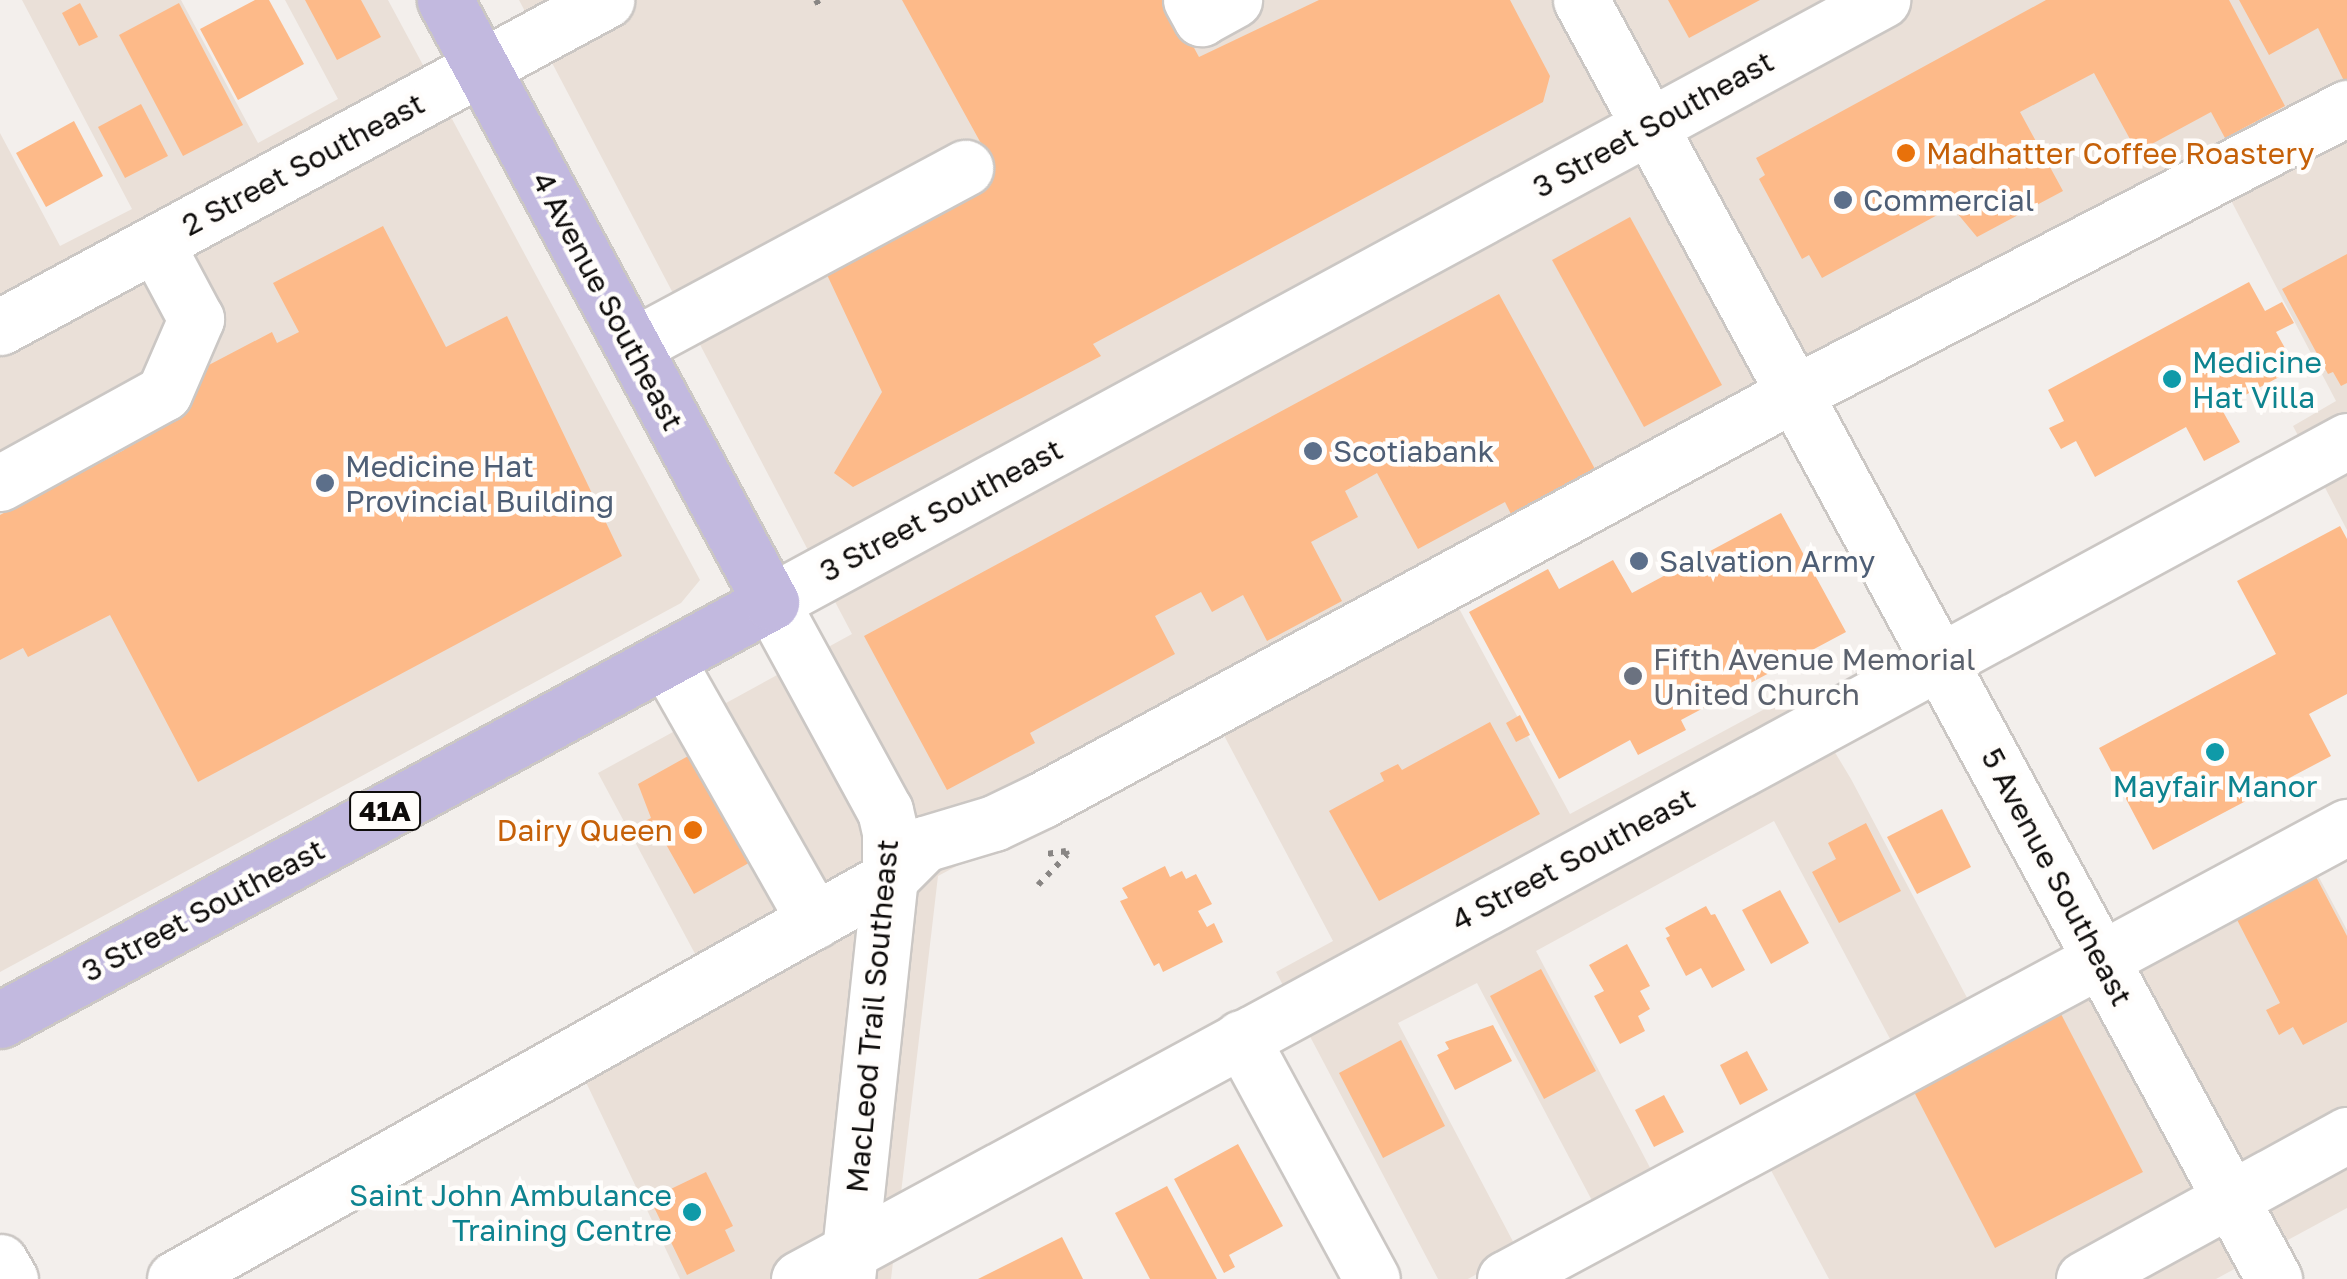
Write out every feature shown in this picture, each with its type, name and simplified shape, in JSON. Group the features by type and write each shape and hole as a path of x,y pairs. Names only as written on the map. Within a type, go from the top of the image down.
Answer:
{"main road":[{"name":"4 Avenue Southeast","path":"445,0 771,602"},
{"name":"3 Street Southeast","path":"0,1020 771,602"}],"street":[{"name":"2 Street Southeast","path":"0,327 606,0"},
{"path":"1191,0 1201,18 1234,0"},
{"name":"5 Avenue Southeast","path":"1581,0 1797,392 2274,1279"},
{"name":"3 Street Southeast","path":"771,602 1882,0"},
{"path":"175,1279 890,878 924,844 994,823 1042,800 1797,392 2347,108"},
{"path":"633,346 965,168"},
{"path":"0,482 164,393 196,319 156,244"},
{"name":"4 Street Southeast","path":"799,1279 849,1264 1241,1038 2347,441"},
{"name":"MacLeod Trail Southeast","path":"771,602 886,811 890,878 849,1264"},
{"path":"666,659 814,921"},
{"path":"1505,1279 2347,828"},
{"path":"1241,1038 1372,1279"},
{"path":"2084,1279 2347,1135"},
{"path":"0,1262 10,1279"}],"path":[{"path":"816,0 821,9"}],"shaded area":[{"path":"22,0 181,0 258,143 338,99 285,0 388,0 700,580 681,603 0,972 0,133 60,246 132,209"},
{"path":"519,0 2347,0 2347,530 2293,426 2336,401 2225,189 1455,601 1570,814 1798,691 1851,779 1973,1009 2297,836 2347,930 2347,1208 2216,1279 1829,1279 1749,1129 1896,1050 1774,821 1536,951 1656,1179 1597,1210 1477,983 1398,1023 1518,1251 1468,1279 1438,1279 1276,972 1333,941 1219,726 938,876 891,1279 680,1279 583,1076 722,1004 598,773 852,634"}],"building":[{"path":"255,0 269,0 304,64 238,100 200,29"},
{"path":"305,0 361,0 381,37 337,60"},
{"path":"902,0 1168,0 1199,57 1319,0 1510,0 1550,76 1543,102 1093,344 1101,356 853,487 834,473 882,392 821,262 994,167"},
{"path":"1668,0 1760,0 1689,38"},
{"path":"2046,0 2229,0 2285,106 2225,138 2211,112 2137,152 2094,73 2020,112 2063,191 1977,237 1952,207 1822,278 1809,255 1802,259 1759,179 1765,175 1756,158"},
{"path":"2239,0 2347,0 2347,87 2318,28 2269,55"},
{"path":"80,3 98,37 79,46 62,13"},
{"path":"179,3 243,125 183,156 119,35"},
{"path":"141,104 168,156 125,178 98,127"},
{"path":"74,121 103,176 46,207 16,153"},
{"path":"1630,217 1722,385 1644,427 1552,260"},
{"name":"Medicine Hat Provincial Building","path":"383,226 446,347 507,316 622,556 198,782 110,615 28,657 23,648 0,660 0,515 124,450 115,434 195,393 186,377 272,332 277,343 299,332 273,283"},
{"path":"2347,254 2347,383 2341,386 2333,372 2328,374 2282,289"},
{"name":"Medicine Hat Villa","path":"2249,282 2265,311 2282,302 2294,323 2276,332 2296,368 2221,408 2240,442 2204,461 2186,427 2095,477 2076,441 2061,449 2049,428 2064,421 2048,390"},
{"path":"1499,294 1595,469 1511,514 1505,502 1418,549 1377,473 1345,491 1358,517 1311,542 1342,601 1267,641 1243,595 1212,612 1201,592 1155,616 1175,654 1030,733 1035,743 947,790 864,636"},
{"name":"Fifth Avenue Memorial United Church","path":"1781,513 1846,632 1681,720 1686,730 1638,755 1630,740 1559,779 1469,612 1548,569 1559,589 1613,560 1632,593"},
{"name":"Mayfair Manor","path":"2340,526 2347,539 2347,694 2309,714 2331,756 2153,850 2099,748 2276,654 2237,581"},
{"path":"1520,715 1530,735 1516,742 1506,723"},
{"path":"1490,722 1540,814 1379,901 1329,811 1384,781 1380,773 1398,764 1402,770"},
{"name":"Dairy Queen","path":"690,755 754,860 694,894 663,839 655,843 643,822 651,818 638,784"},
{"path":"1942,809 1971,867 1917,894 1887,837"},
{"path":"1866,823 1901,891 1839,923 1812,872 1836,859 1828,843"},
{"path":"1165,866 1170,877 1182,871 1186,879 1196,874 1212,904 1198,911 1207,927 1214,923 1223,942 1163,972 1159,963 1154,966 1120,901 1128,898 1122,888"},
{"path":"2313,871 2347,936 2347,1022 2303,1045 2293,1027 2279,1035 2266,1010 2280,1003 2233,912"},
{"path":"1780,890 1809,943 1771,964 1742,910"},
{"path":"1706,906 1711,915 1715,914 1745,970 1712,988 1701,968 1686,976 1666,938 1670,936 1665,928"},
{"path":"1627,944 1650,986 1640,991 1650,1009 1638,1016 1645,1031 1620,1044 1594,996 1604,991 1589,965"},
{"path":"1541,969 1596,1071 1544,1099 1490,996"},
{"path":"2061,1014 2143,1172 1995,1248 1913,1090"},
{"path":"1493,1025 1512,1061 1455,1090 1437,1055 1449,1049 1445,1042"},
{"path":"1401,1040 1445,1126 1383,1158 1339,1073"},
{"path":"1747,1051 1768,1090 1740,1105 1720,1065"},
{"path":"1664,1095 1684,1132 1654,1147 1635,1110"},
{"path":"1238,1144 1283,1226 1229,1255 1235,1267 1224,1273 1174,1179"},
{"name":"Saint John Ambulance Training Centre","path":"706,1172 733,1226 725,1230 735,1251 687,1275 650,1199"},
{"path":"1167,1186 1217,1279 1150,1279 1115,1213"},
{"path":"1062,1237 1083,1279 978,1279"}],"place":[{"name":"Madhatter Coffee Roastery","path":"1906,153"},
{"name":"Commercial","path":"1843,200"},
{"name":"Medicine Hat Villa","path":"2172,379"},
{"name":"Scotiabank","path":"1313,451"},
{"name":"Medicine Hat Provincial Building","path":"325,483"},
{"name":"Salvation Army","path":"1639,561"},
{"name":"Fifth Avenue Memorial United Church","path":"1633,676"},
{"name":"Mayfair Manor","path":"2215,752"},
{"name":"Dairy Queen","path":"693,830"},
{"name":"Saint John Ambulance Training Centre","path":"692,1212"}]}
